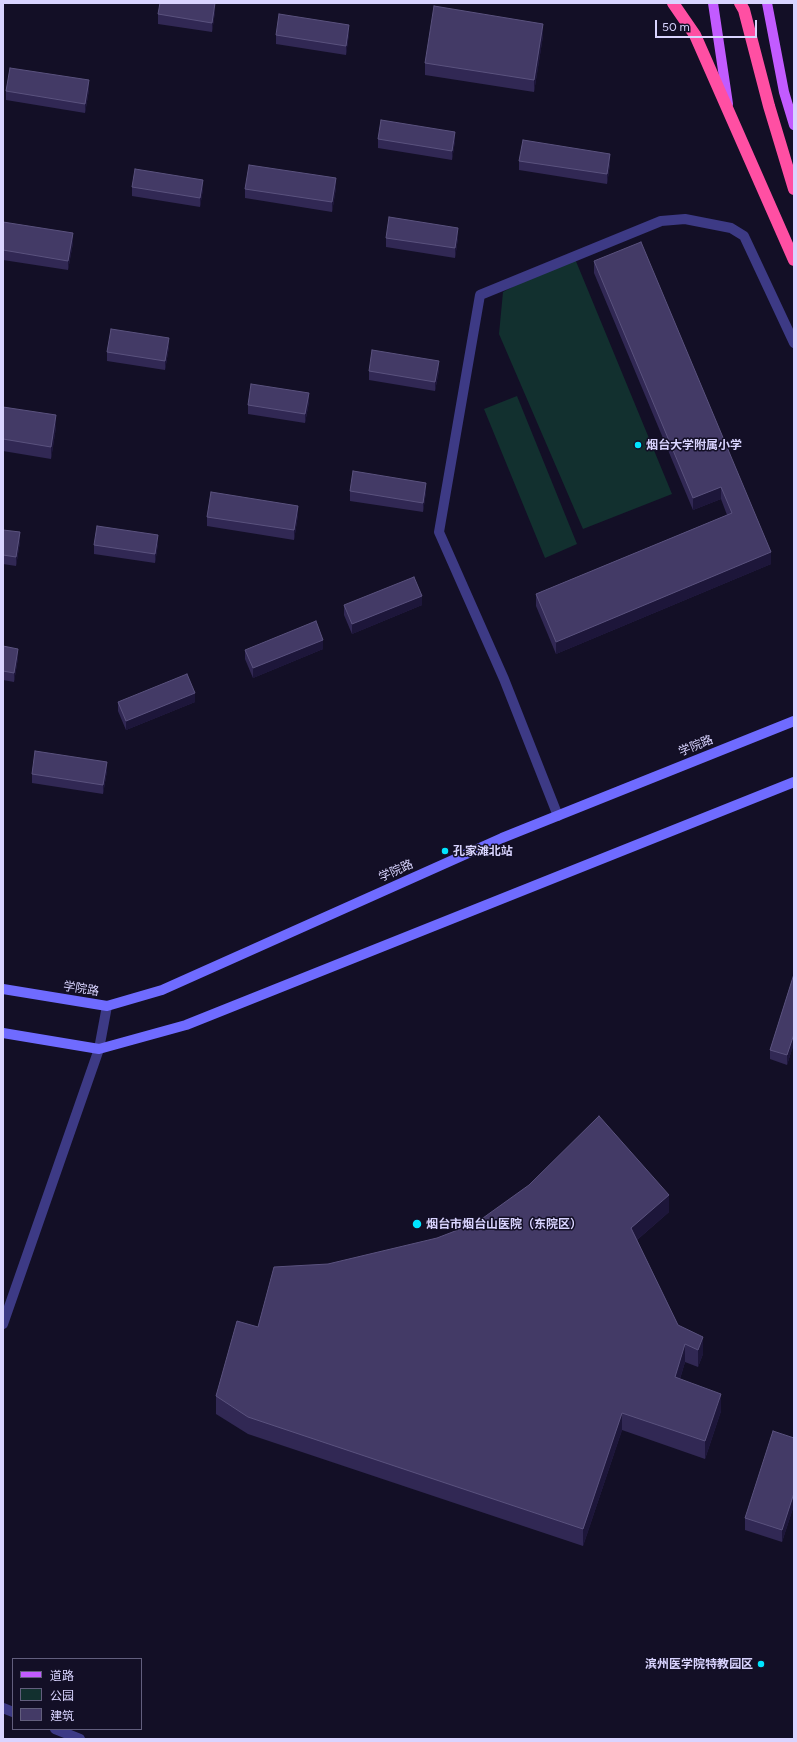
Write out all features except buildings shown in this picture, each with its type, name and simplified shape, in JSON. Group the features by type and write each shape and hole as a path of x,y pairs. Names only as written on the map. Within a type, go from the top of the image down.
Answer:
{"highway":[{"path":"673,3 695,35 729,109 794,260"},
{"path":"740,3 744,10 768,106 794,189"}],"main road":[{"path":"713,3 729,109"},
{"path":"768,3 784,92 794,125"},
{"name":"学院路","path":"3,989 107,1006 162,990 502,838 794,721"},
{"path":"3,1033 99,1049 186,1025 794,782"}],"street":[{"path":"558,816 504,679 439,532 480,295 661,221 685,219 731,228 744,236 794,343"},
{"path":"3,1324 99,1049 107,1006"},
{"path":"58,1730 80,1739"}],"green space":[{"path":"573,254 672,494 583,529 499,334 503,292"},
{"path":"517,396 577,544 545,558 484,409"}],"place":[{"name":"烟台大学附属小学","path":"638,445"},
{"name":"孔家滩北站","path":"445,851"},
{"name":"烟台市烟台山医院（东院区）","path":"417,1224"},
{"name":"滨州医学院特教园区","path":"761,1664"}]}
